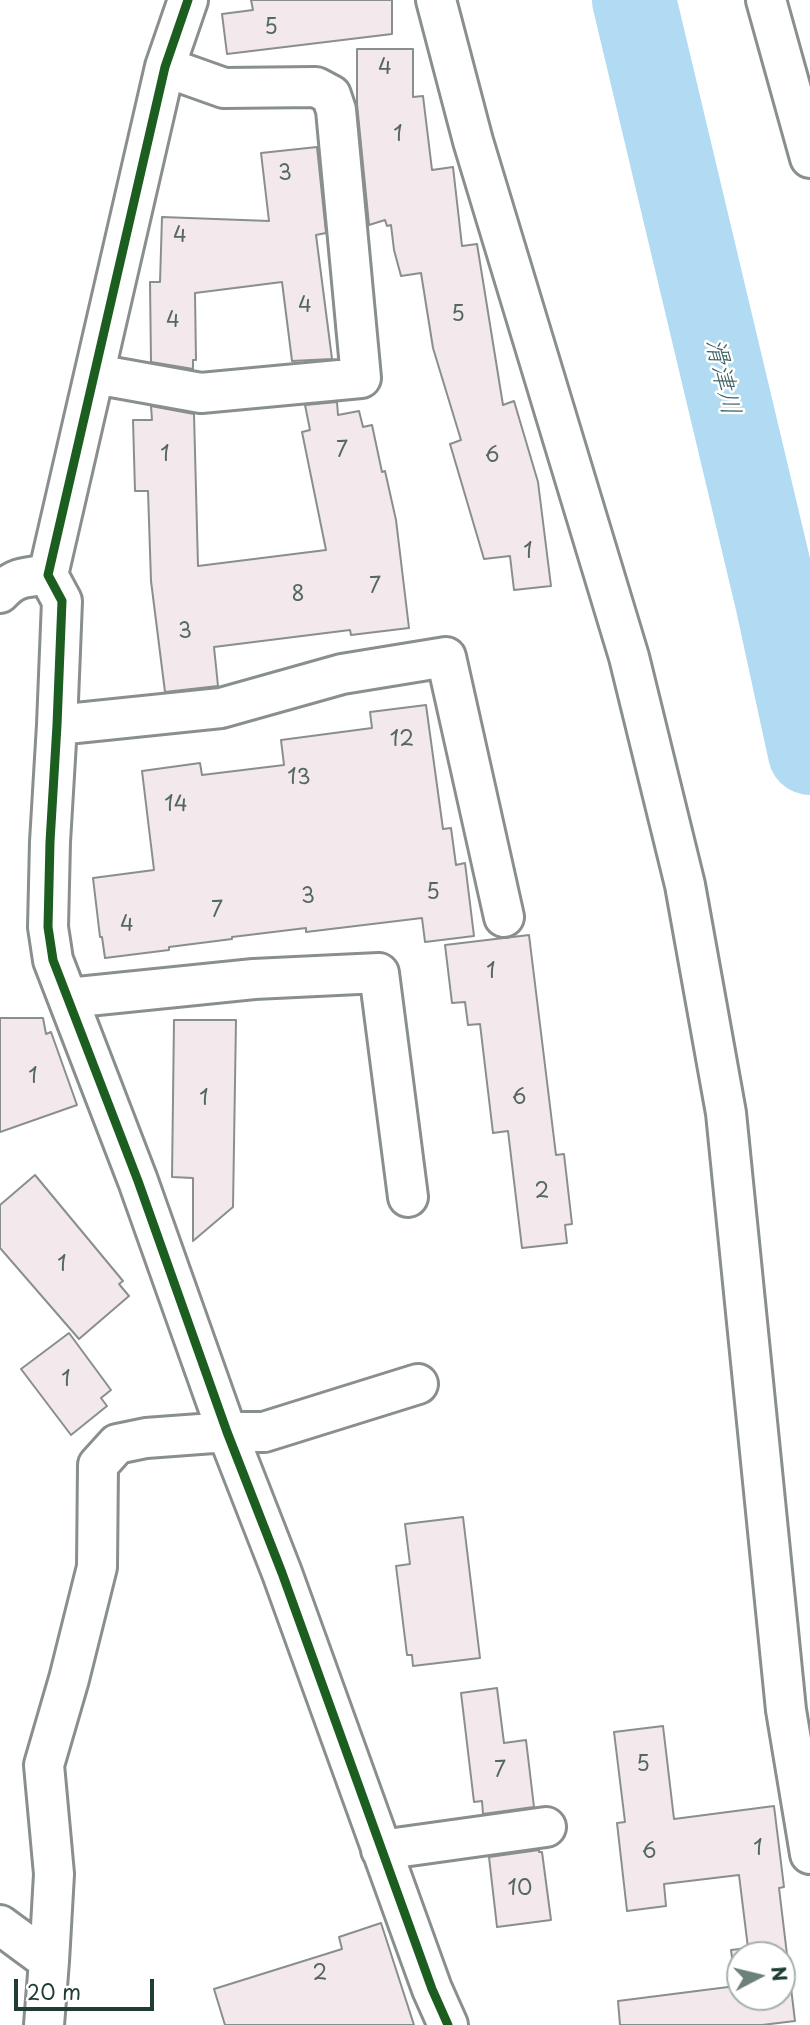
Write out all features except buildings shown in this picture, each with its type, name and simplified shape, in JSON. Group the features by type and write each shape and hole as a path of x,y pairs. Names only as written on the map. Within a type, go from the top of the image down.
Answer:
{"street":[{"path":"188,0 165,67 48,575 62,601 48,927 53,960 138,1181 227,1432 282,1573 432,1989 448,2025"},
{"path":"436,0 473,141 629,657 685,885 726,1114 786,1710 810,1854"},
{"path":"766,0 810,158"},
{"path":"95,374 201,393 360,377 336,110 331,94 316,87 225,89 165,67"},
{"path":"0,593 8,584 23,577 48,575"},
{"path":"57,725 221,708 342,674 446,657 504,917"},
{"path":"68,998 254,979 379,973 408,1196"},
{"path":"44,2025 54,1874 44,1765 97,1567 98,1465 117,1444 146,1438 264,1432 418,1384"},
{"path":"381,1850 547,1827"},
{"path":"0,1925 49,1961"}],"waterway":[{"name":"滑津川","path":"634,0 777,601 810,753"}],"cycle path":[{"path":"188,0 165,67 48,575 62,601 48,927 53,960 138,1181 227,1432 282,1573 432,1989 448,2025"}]}
